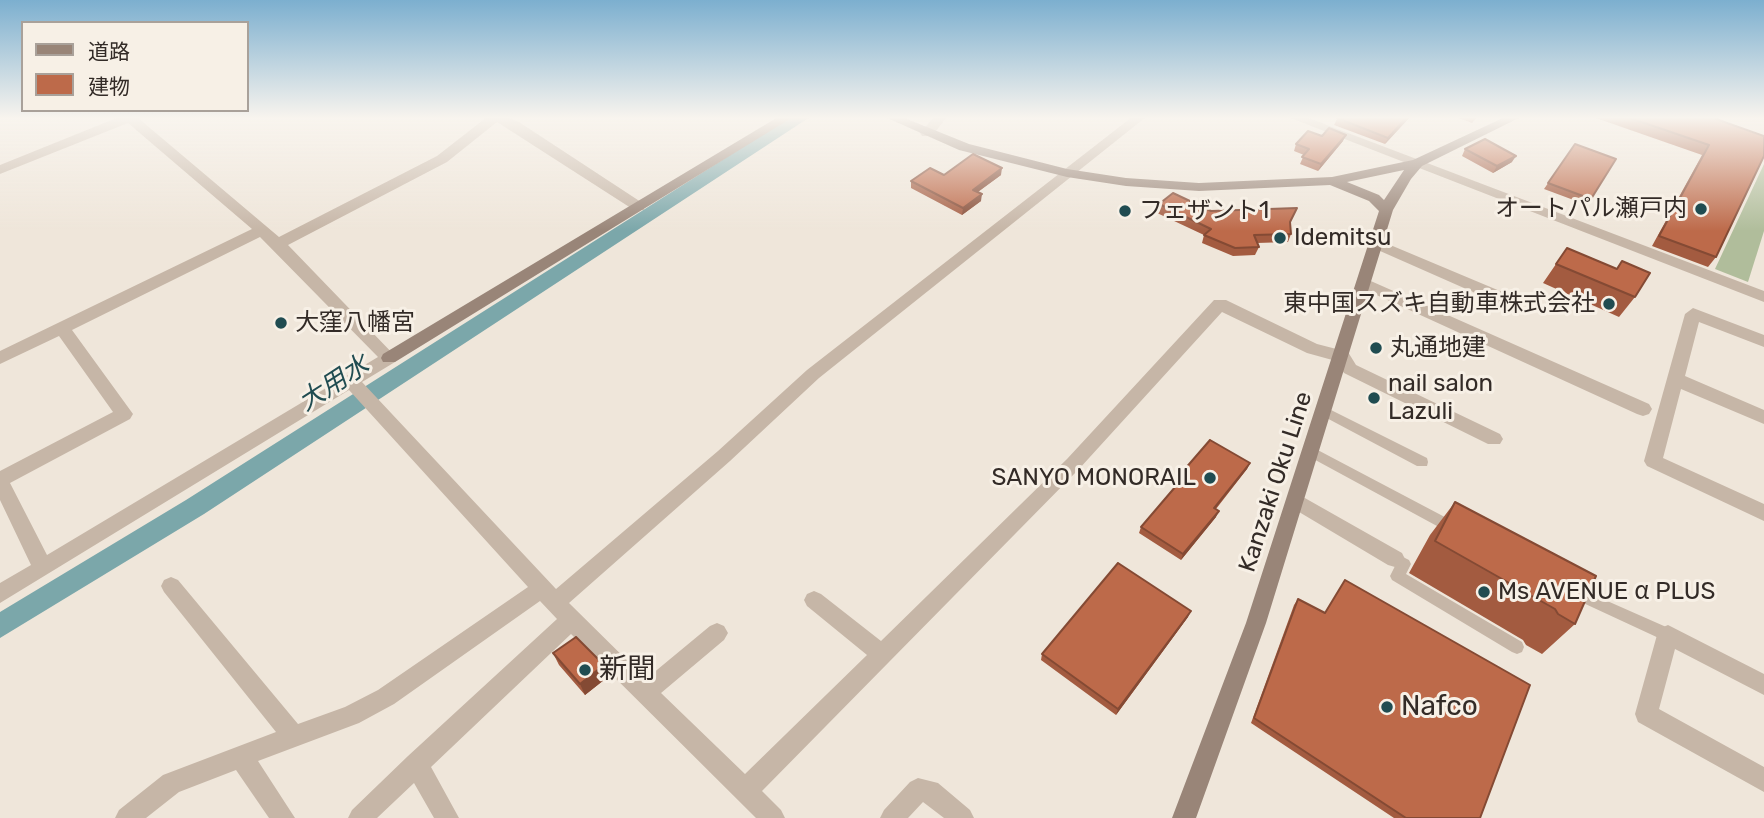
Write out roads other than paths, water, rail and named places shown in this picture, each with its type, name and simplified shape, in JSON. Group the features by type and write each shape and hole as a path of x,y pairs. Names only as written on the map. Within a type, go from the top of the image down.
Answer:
{"main road":[{"path":"389,358 724,155"},
{"path":"994,155 1067,173 1126,182 1199,187 1332,181 1417,163 1434,155"},
{"name":"Kanzaki Oku Line","path":"1184,818 1252,635 1325,412 1386,211 1417,163"},
{"path":"1370,173 1393,177 1401,185"},
{"path":"1332,181 1374,198 1386,211"}],"street":[{"path":"0,170 36,155"},
{"path":"0,594 356,387 389,358 278,244 173,155"},
{"path":"278,244 447,155"},
{"path":"560,155 639,207"},
{"path":"127,818 171,783 351,715 386,697 549,595 724,456 813,373 1090,155"},
{"path":"1396,155 1764,297"},
{"path":"0,358 260,231"},
{"path":"1376,244 1513,303"},
{"path":"1364,283 1643,408"},
{"path":"745,791 1073,464 1220,304 1312,349 1342,356 1350,369 1494,439"},
{"path":"1764,341 1693,314 1653,461 1764,513"},
{"path":"43,568 0,480 124,414 61,327"},
{"path":"1675,379 1764,417"},
{"path":"356,387 571,620 774,818"},
{"path":"1296,501 1395,559"},
{"path":"171,586 294,736"},
{"path":"814,600 882,654"},
{"path":"360,818 571,620"},
{"path":"645,693 717,633"},
{"path":"1764,685 1668,635 1646,714 1764,780"},
{"path":"240,756 275,815"},
{"path":"416,764 447,818"},
{"path":"892,818 918,790 930,791 962,818"}],"lane":[{"path":"1325,412 1422,462"},
{"path":"1312,452 1468,536"},
{"path":"1395,559 1404,564 1396,576 1517,647"},
{"path":"1564,587 1668,635"}],"waterway":[{"name":"大用水","path":"0,626 195,507 743,155"}],"place":[{"name":"オートパル瀬戸内","path":"1701,209"},
{"name":"フェザント1","path":"1125,211"},
{"name":"Idemitsu","path":"1280,238"},
{"name":"東中国スズキ自動車株式会社","path":"1609,304"},
{"name":"大窪八幡宮","path":"281,323"},
{"name":"丸通地建","path":"1376,348"},
{"name":"nail salon Lazuli","path":"1374,398"},
{"name":"SANYO MONORAIL","path":"1210,478"},
{"name":"Ms AVENUE α PLUS","path":"1484,592"},
{"name":"新聞","path":"585,670"},
{"name":"Nafco","path":"1387,707"}]}
